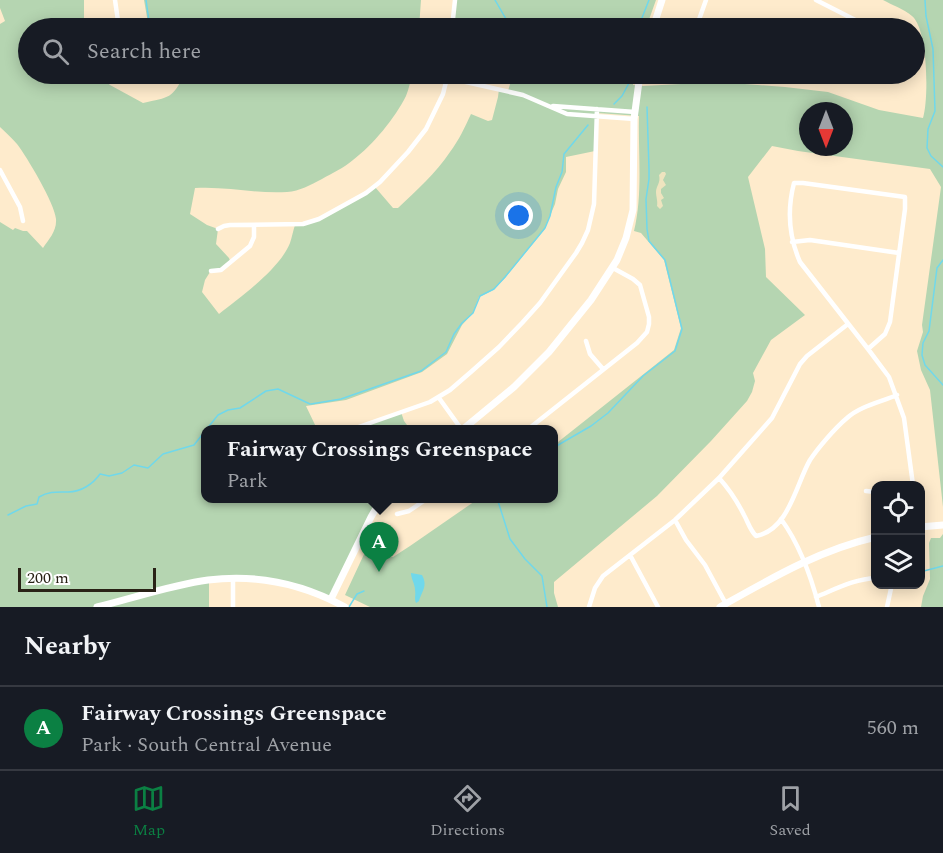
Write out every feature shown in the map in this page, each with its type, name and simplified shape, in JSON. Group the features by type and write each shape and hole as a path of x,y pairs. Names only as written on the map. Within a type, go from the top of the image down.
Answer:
{"street":[{"path":"115,0 118,18"},
{"path":"453,18 455,0"},
{"path":"657,18 663,0"},
{"path":"700,18 706,0"},
{"path":"816,0 851,18"},
{"path":"218,229 224,226 295,225 319,219 366,193 408,152 426,129 446,84"},
{"path":"480,84 523,95 567,114 634,115"},
{"path":"467,425 514,387 549,352 591,300 613,268 626,238 633,210 634,115 638,84"},
{"path":"548,105 634,115"},
{"path":"362,425 439,398 499,347 540,303 576,253 588,230 594,204 597,109"},
{"path":"0,170 20,207 23,221"},
{"path":"868,349 885,334 890,322 905,197 794,183 790,212 792,242 800,262 889,377 904,418 912,481"},
{"path":"211,272 221,270 250,246 254,237 254,226"},
{"path":"792,242 810,240 898,254"},
{"path":"532,425 647,332 649,317 640,285 613,268"},
{"path":"589,607 590,598 598,581 675,520 719,478 772,418 800,364 848,324"},
{"path":"586,341 590,354 603,369"},
{"path":"719,478 730,491 752,532 756,536 764,534 781,519 789,507 811,459 848,416 897,395"},
{"path":"439,398 459,425"},
{"path":"866,491 871,492"},
{"path":"332,600 370,517 379,503"},
{"path":"397,513 409,512 421,503"},
{"path":"781,519 793,536 812,579 819,607"},
{"path":"675,520 686,540 705,565 723,605 804,561 871,538"},
{"path":"925,527 942,525"},
{"path":"630,555 658,607"},
{"path":"816,597 871,578"},
{"path":"233,579 233,607"},
{"path":"97,607 182,585 209,580 233,579 292,585 345,607"},
{"path":"887,607 891,589"}],"green space":[{"path":"0,0 84,0 84,18 18,18 18,84 109,84 143,103 169,96 179,84 410,84 390,122 376,139 349,163 322,179 301,189 287,192 195,188 190,214 218,229 216,244 231,263 221,270 210,272 202,292 219,314 269,273 285,253 295,225 319,219 375,187 393,208 398,208 444,160 471,114 488,121 492,120 499,89 508,91 510,84 633,84 643,86 745,84 785,87 828,92 879,110 923,118 926,95 925,18 913,18 902,9 883,0 943,0 943,507 930,390 921,370 917,351 923,332 922,325 941,187 930,169 835,156 853,156 853,102 799,102 799,151 772,146 748,177 765,249 766,277 805,315 771,340 753,373 755,381 747,401 711,441 657,496 554,582 558,607 370,607 345,595 366,550 393,557 472,503 558,503 558,442 674,350 681,328 664,260 641,233 634,231 639,188 639,116 597,113 595,151 566,157 566,172 544,230 505,278 493,290 479,297 473,313 462,325 447,354 422,372 346,400 306,406 315,425 201,425 201,503 380,503 331,599 270,581 209,580 209,607 0,607 0,222 13,230 15,228 27,231 43,248 54,231 56,219 46,192 27,159 17,144 0,127 0,24 5,21 0,8"},
{"path":"144,0 421,0 420,18 147,18"},
{"path":"455,0 656,0 650,18 453,18"},
{"path":"401,412 407,425 364,425"},
{"path":"943,534 943,607 921,607 930,579 929,543 931,538 940,538"}],"sand":[{"path":"662,172 666,174 663,180 666,185 661,189 664,198 661,200 663,206 660,209 657,206 656,192 659,175"}],"water":[{"path":"411,573 422,575 424,582 424,588 416,603 415,588"}],"waterway":[{"path":"146,0 149,18"},
{"path":"495,0 505,18"},
{"path":"642,18 649,0"},
{"path":"925,0 933,49 935,111 928,129 927,148 931,156 943,167"},
{"path":"614,104 628,84"},
{"path":"558,445 608,413 643,376 675,351 682,329 665,260 649,241 647,229 646,199 649,179 647,107"},
{"path":"311,404 341,399 421,371 446,352 454,334 473,313 480,296 494,289 545,228 562,172 564,154 588,125"},
{"path":"943,260 937,268 929,331 923,343 922,355 925,365 943,385"},
{"path":"210,425 218,415 240,408 266,391 278,389 310,404"},
{"path":"8,515 26,506 37,504 39,497 46,494 82,489 100,474 109,476 122,473 134,465 148,468 163,454 194,445 201,436"},
{"path":"499,503 510,539 542,576 547,607"},
{"path":"925,571 943,566"},
{"path":"349,607 357,594 364,591"}],"place":[{"name":"Fairway Crossings Greenspace","path":"379,572"}]}
